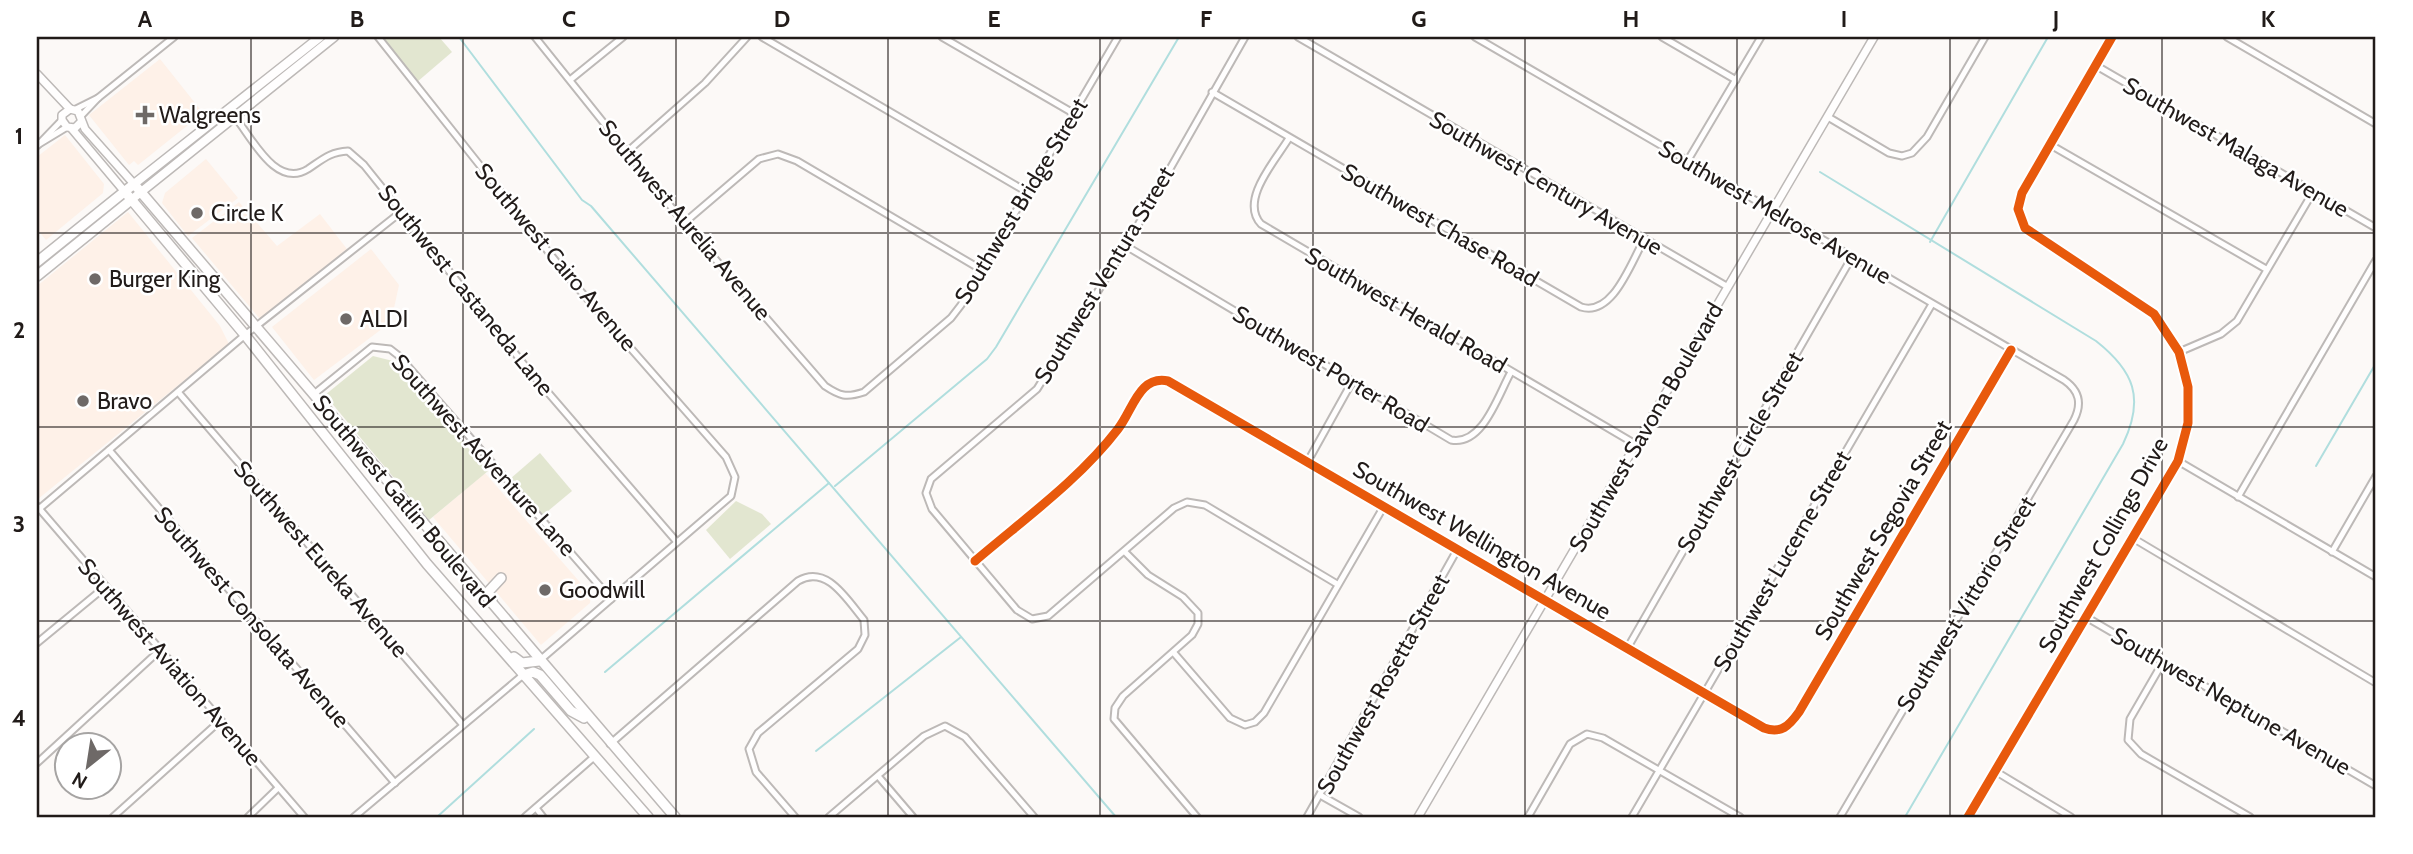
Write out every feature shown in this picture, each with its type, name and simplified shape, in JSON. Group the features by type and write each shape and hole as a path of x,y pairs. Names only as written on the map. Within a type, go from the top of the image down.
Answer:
{"main road":[{"path":"37,276 128,196 134,184 320,37"},
{"path":"37,262 128,196 141,192 334,37"},
{"name":"Southwest Gatlin Boulevard","path":"134,184 675,817"},
{"name":"Southwest Gatlin Boulevard","path":"128,196 245,335 475,620 648,817"},
{"path":"476,586 484,587 500,578 488,594 526,645"},
{"path":"475,620 487,626 518,662 531,664 539,661"},
{"path":"523,675 533,672 540,675 571,711 592,723"}],"street":[{"path":"38,145 65,123 73,109 97,98 174,37"},
{"name":"Southwest Cairo Avenue","path":"377,37 570,279 726,457 735,477 731,496 677,542"},
{"name":"Southwest Aurelia Avenue","path":"535,37 684,223 825,386 841,396"},
{"path":"569,80 623,37"},
{"path":"627,152 705,83 747,37"},
{"path":"762,37 1027,192"},
{"path":"942,37 1073,114"},
{"name":"Southwest Bridge Street","path":"841,396 864,392 951,318 982,270 1118,37"},
{"name":"Southwest Ventura Street","path":"975,561 932,509 926,493 928,484 1037,390 1126,246 1245,37"},
{"name":"Southwest Century Avenue","path":"1298,37 1728,287"},
{"name":"Southwest Melrose Avenue","path":"1475,37 1773,209 2073,388"},
{"path":"1662,37 1736,80"},
{"path":"1688,160 1761,37"},
{"name":"Southwest Savona Boulevard","path":"1418,817 1874,37"},
{"path":"1828,117 1889,153 1908,155 1927,137 1985,37"},
{"name":"Southwest Collings Drive","path":"1968,817 2178,461 2188,424 2189,399 2179,352 2154,314 2025,228 2018,209 2022,193 2112,37"},
{"path":"2227,37 2376,124"},
{"name":"Southwest Malaga Avenue","path":"2095,65 2376,228"},
{"path":"37,74 65,123 128,196"},
{"path":"47,88 73,109 134,184"},
{"name":"Southwest Chase Road","path":"1212,92 1586,309 1605,304 1644,240"},
{"path":"65,123 81,119 97,98"},
{"name":"Southwest Castaneda Lane","path":"235,117 275,168 291,175 305,171 332,152 348,151 365,165 526,367 677,542"},
{"name":"Southwest Herald Road","path":"1289,138 1255,196 1254,214 1261,224 1637,445"},
{"path":"2049,144 2266,269"},
{"path":"684,223 759,159 778,154 797,161 982,270"},
{"path":"2179,352 2232,326 2313,192"},
{"path":"38,507 245,335 401,212"},
{"name":"Southwest Porter Road","path":"1126,246 1444,437 1461,441 1478,432 1511,372"},
{"name":"Southwest Circle Street","path":"1628,647 1852,257"},
{"path":"2238,497 2376,260"},
{"name":"Southwest Lucerne Street","path":"1632,817 1932,304"},
{"name":"Southwest Adventure Lane","path":"313,394 372,348 390,349 611,598"},
{"name":"Southwest Segovia Street","path":"1786,728 1799,712 2011,350"},
{"name":"Southwest Wellington Avenue","path":"975,561 1083,468 1119,428 1145,386 1159,380 1175,384 1764,728 1778,731 1786,728"},
{"path":"1308,461 1352,382"},
{"name":"Southwest Vittorio Street","path":"1840,817 2074,420 2080,408 2073,388"},
{"name":"Southwest Eureka Avenue","path":"178,392 463,725"},
{"name":"Southwest Consolata Avenue","path":"109,450 395,783"},
{"path":"2178,461 2376,577"},
{"path":"2332,552 2376,476"},
{"path":"975,561 1023,614 1032,619 1048,616 1180,504 1192,502 1205,505 1337,584"},
{"path":"1174,653 1230,718 1241,724 1250,724 1264,713 1384,506"},
{"name":"Southwest Aviation Avenue","path":"38,507 304,817"},
{"path":"2131,537 2376,683"},
{"path":"539,661 677,542"},
{"name":"Southwest Rosetta Street","path":"1307,817 1458,550"},
{"path":"1125,552 1148,575 1189,601 1198,613 1195,629 1174,653 1120,699 1114,714 1118,726 1197,817"},
{"path":"610,744 804,578 826,579 849,602 866,625 863,640 858,649 758,733 749,749 756,772 795,817"},
{"path":"37,643 105,587"},
{"name":"Southwest Neptune Avenue","path":"2086,617 2376,786"},
{"path":"37,762 159,651"},
{"path":"2163,662 2130,719 2128,740 2141,754 2250,817"},
{"path":"354,817 523,675"},
{"path":"113,817 221,720"},
{"path":"829,817 931,730 945,726 965,737 1034,817"},
{"path":"1528,817 1574,740 1587,734 1603,738 1737,817"},
{"path":"525,817 594,757"},
{"path":"1994,771 2071,817"},
{"path":"878,776 913,817"},
{"path":"248,817 278,788"},
{"path":"1321,795 1359,817"},
{"path":"536,808 543,817"}],"shaded area":[{"path":"160,59 203,113 138,165 134,161 129,165 89,115"},
{"path":"65,135 104,184 103,193 46,240 37,229 37,157"},
{"path":"206,159 238,198 188,236 162,203 165,193"},
{"path":"239,202 277,246 320,214 347,249 260,319 192,238"},
{"path":"128,212 220,326 229,344 38,499 37,286"},
{"path":"371,249 399,285 391,322 314,380 272,327"},
{"path":"485,473 591,595 590,603 541,645 433,517"}],"green space":[{"path":"382,37 439,37 452,52 417,82"},
{"path":"373,356 393,361 488,471 429,520 325,395"},
{"path":"540,453 572,491 542,516 510,479"},
{"path":"736,501 762,514 771,524 730,559 706,530"}],"waterway":[{"path":"459,37 582,200 591,206 1116,817"},
{"path":"835,486 987,359 1179,37"},
{"path":"1930,242 2048,37"},
{"path":"1820,172 2096,341 2109,352 2127,375 2134,399 2130,428 2123,444 1905,817"},
{"path":"2316,466 2376,363"},
{"path":"605,672 829,483"},
{"path":"816,751 961,637"},
{"path":"437,817 534,729"}],"cycle path":[{"path":"1968,817 2178,461 2188,423 2188,387 2179,352 2154,314 2025,228 2018,209 2022,193 2112,37"},
{"path":"975,561 1050,498 1103,448 1143,389 1150,383 1168,381 1764,728 1780,729 1788,725 1799,712 2011,350"}],"place":[{"name":"Walgreens","path":"145,115"},
{"name":"Circle K","path":"197,213"},
{"name":"Burger King","path":"95,279"},
{"name":"ALDI","path":"346,319"},
{"name":"Bravo","path":"83,401"},
{"name":"Goodwill","path":"545,590"}]}
